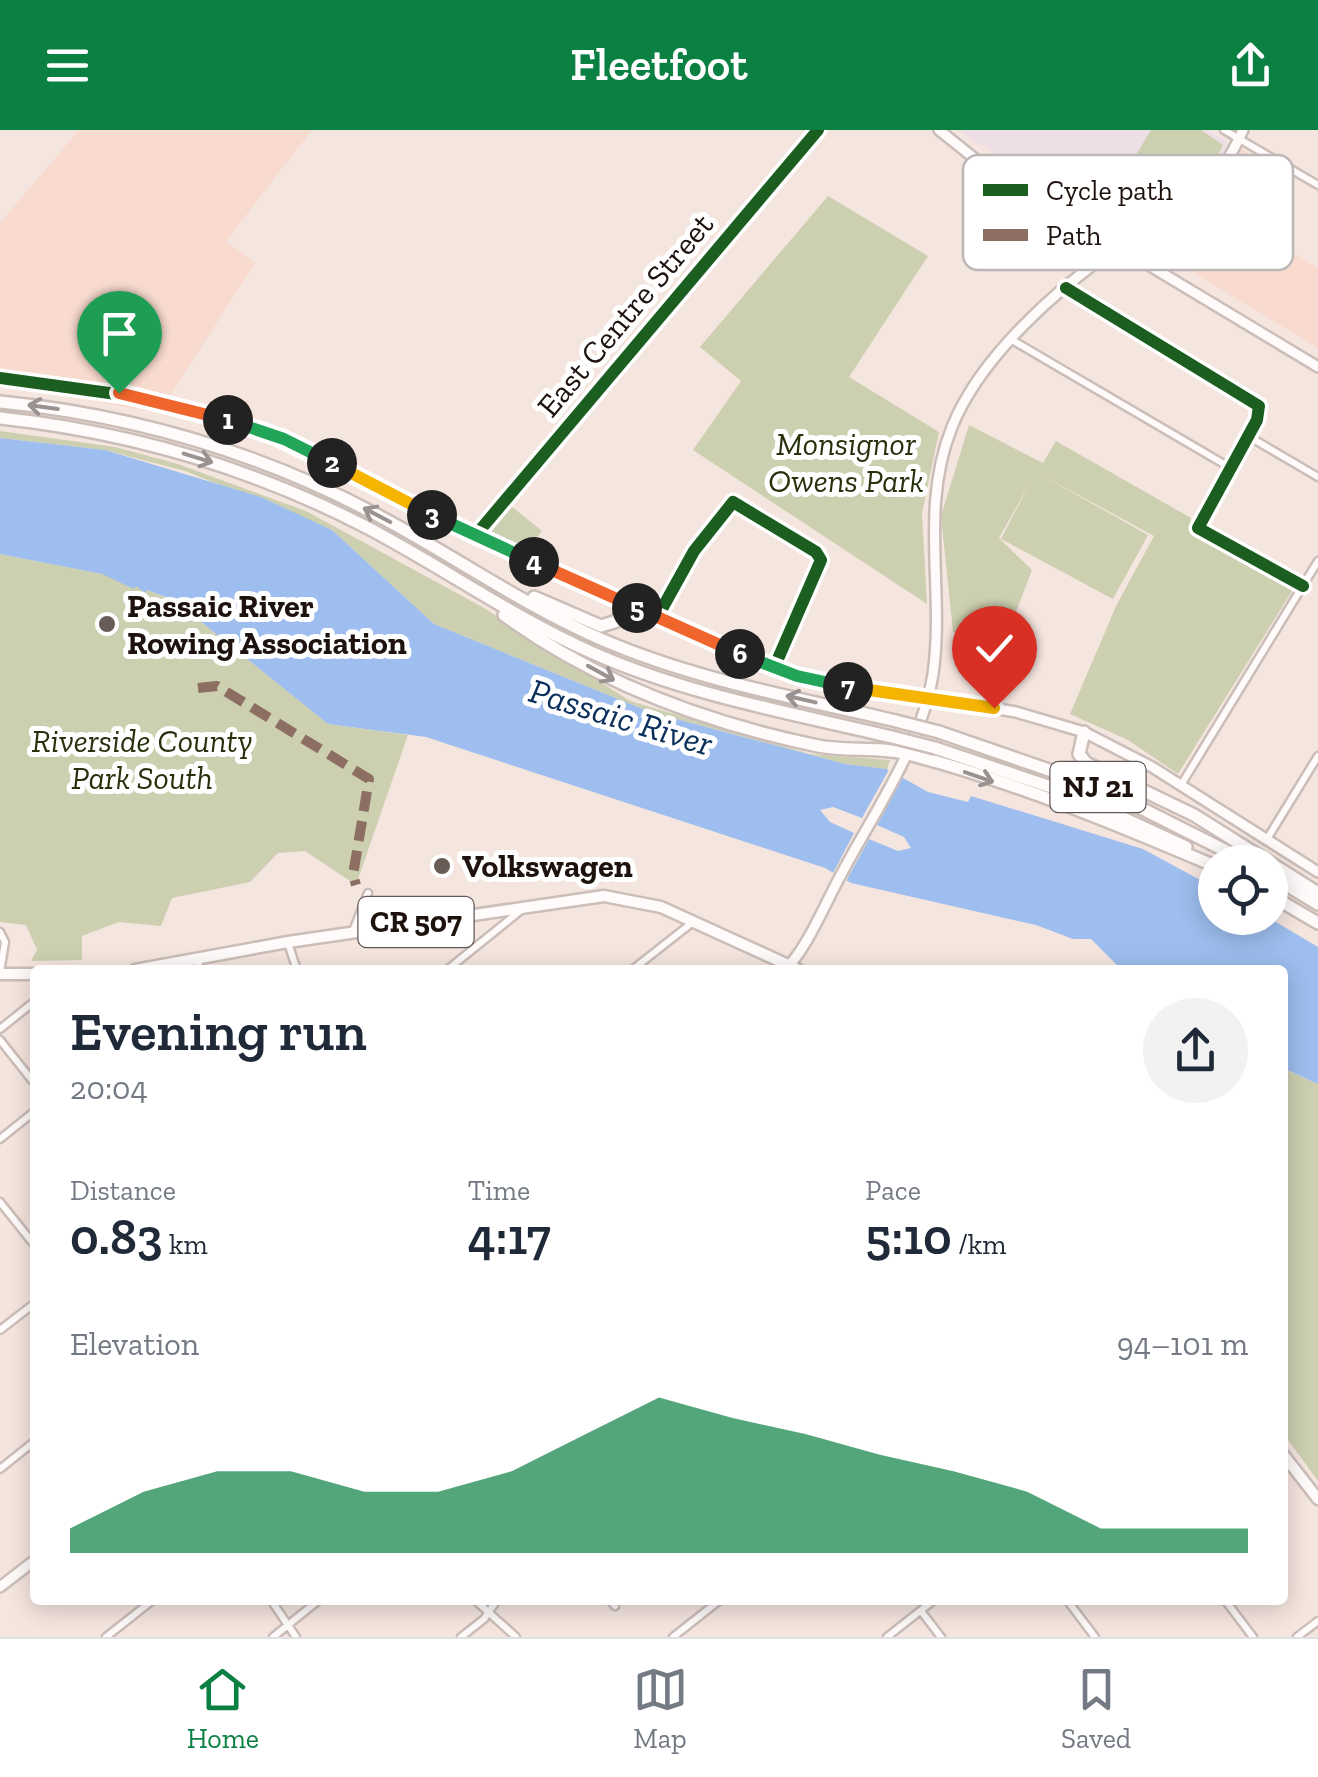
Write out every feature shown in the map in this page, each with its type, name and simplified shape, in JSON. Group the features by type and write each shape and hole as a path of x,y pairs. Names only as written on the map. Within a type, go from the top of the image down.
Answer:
{"highway":[{"name":"NJ 21","path":"0,402 112,418 220,447 324,488 552,615 626,649 716,678 939,732 1101,788 1214,845"},
{"name":"NJ 21","path":"0,418 108,434 241,472 342,515 569,642 645,674 935,748 1069,792 1198,856"},
{"path":"422,540 601,626 617,621 626,602"},
{"path":"492,600 506,616 602,674 651,696 814,745 905,753 1100,818 1198,857"},
{"path":"1084,732 1080,754 1086,763 1194,814 1318,894"},
{"path":"1288,886 1318,904"},
{"path":"1288,905 1318,923"}],"main road":[{"path":"939,130 970,155"},
{"path":"793,965 900,766 928,698 936,639 932,512 940,466 969,392 1012,340 1089,270"},
{"path":"1157,270 1318,367"},
{"path":"0,378 138,396 284,439 475,536 774,668 829,684 1016,712 1084,732 1181,785 1318,872"},
{"name":"CR 507","path":"160,965 527,905 623,896 694,921 785,965"},
{"path":"0,973 30,974"},
{"path":"1288,1461 1318,1499"},
{"path":"0,1588 30,1564"}],"street":[{"name":"East Centre Street","path":"475,536 818,130"},
{"path":"1224,130 1241,134 1273,155"},
{"path":"1293,168 1318,185"},
{"path":"1066,288 1261,411 1200,518 1200,532 1302,586"},
{"path":"1012,340 1230,467"},
{"path":"1248,436 1318,478"},
{"path":"658,616 694,550 734,502 816,552 821,560 774,668"},
{"path":"1181,785 1318,561"},
{"path":"1266,838 1318,756"},
{"path":"354,931 368,892"},
{"path":"454,965 527,905"},
{"path":"638,965 694,921"},
{"path":"0,932 5,942 0,973"},
{"path":"288,942 295,965"},
{"path":"198,965 203,956"},
{"path":"0,1030 30,1005"},
{"path":"0,1040 30,1078"},
{"path":"0,1139 30,1115"},
{"path":"0,1202 30,1240"},
{"path":"0,1330 30,1307"},
{"path":"0,1469 30,1446"},
{"path":"106,1637 147,1605"},
{"path":"274,1605 296,1637"},
{"path":"273,1637 314,1605"},
{"path":"480,1605 516,1637"},
{"path":"462,1637 494,1605"},
{"path":"672,1637 714,1605"},
{"path":"886,1637 928,1605"},
{"path":"1070,1605 1095,1637"},
{"path":"1229,1605 1253,1637"},
{"path":"921,1610 942,1637"},
{"path":"1298,1637 1318,1621"}],"shaded area":[{"path":"79,130 312,130 226,241 255,263 159,413 0,384 0,223"},
{"path":"957,130 1209,130 1230,144 1224,155 997,155"},
{"path":"1293,253 1318,268 1318,348 1189,270 1293,270"}],"green space":[{"path":"1151,130 1201,130 1223,145 1218,155 1136,155"},
{"name":"Monsignor Owens Park","path":"828,196 928,256 849,377 939,432 922,513 927,604 693,450 741,381 700,347"},
{"path":"969,425 1043,463 1056,441 1191,518 1190,529 1200,537 1294,588 1178,774 1128,740 1070,714 1117,604 1154,536 1036,472 1148,535 1113,599 1001,539 1031,481 999,538 1032,570 1004,643 953,632 941,516"},
{"path":"0,431 115,447 178,464 306,511 484,608 630,701 810,754 890,760 887,769 845,764 650,712 434,624 332,530 185,471 105,450 0,438"},
{"path":"511,506 542,531 527,549 491,531"},
{"name":"Riverside County Park South","path":"0,554 102,574 174,600 328,724 408,735 356,885 305,851 278,853 250,882 172,898 161,926 119,922 82,936 82,960 31,961 37,950 26,925 0,922"},
{"path":"1288,1071 1318,1084 1318,1481 1288,1440"}],"water":[{"name":"Passaic River","path":"0,438 105,450 261,497 332,530 434,624 650,712 845,764 887,769 928,792 968,802 971,796 1143,849 1198,879 1198,935 1288,935 1288,929 1318,947 1318,1084 1288,1070 1288,965 1117,965 1091,939 1073,939 1036,925 851,883 825,868 426,737 328,724 174,600 147,590 145,593 102,574 0,554"}],"pier":[{"path":"891,766 905,773 877,825 904,837 911,848 898,851 869,839 844,885 831,877 854,833 830,822 820,810 833,807 862,818"}],"marked path":[{"path":"198,688 217,686 369,779 353,875 356,885"}],"cycle path":[{"path":"475,536 818,130"},
{"path":"1066,288 1259,406 1257,420 1198,528 1303,586"},
{"path":"0,378 138,397 266,432 455,526 625,603"},
{"path":"658,616 694,551 733,502 816,552 821,560 774,668"}],"place":[{"name":"Passaic River Rowing Association","path":"107,624"},
{"name":"Volkswagen","path":"442,866"}],"route":[{"path":"119,393 174,405 284,439 475,536 774,668 840,686 994,708"}]}
